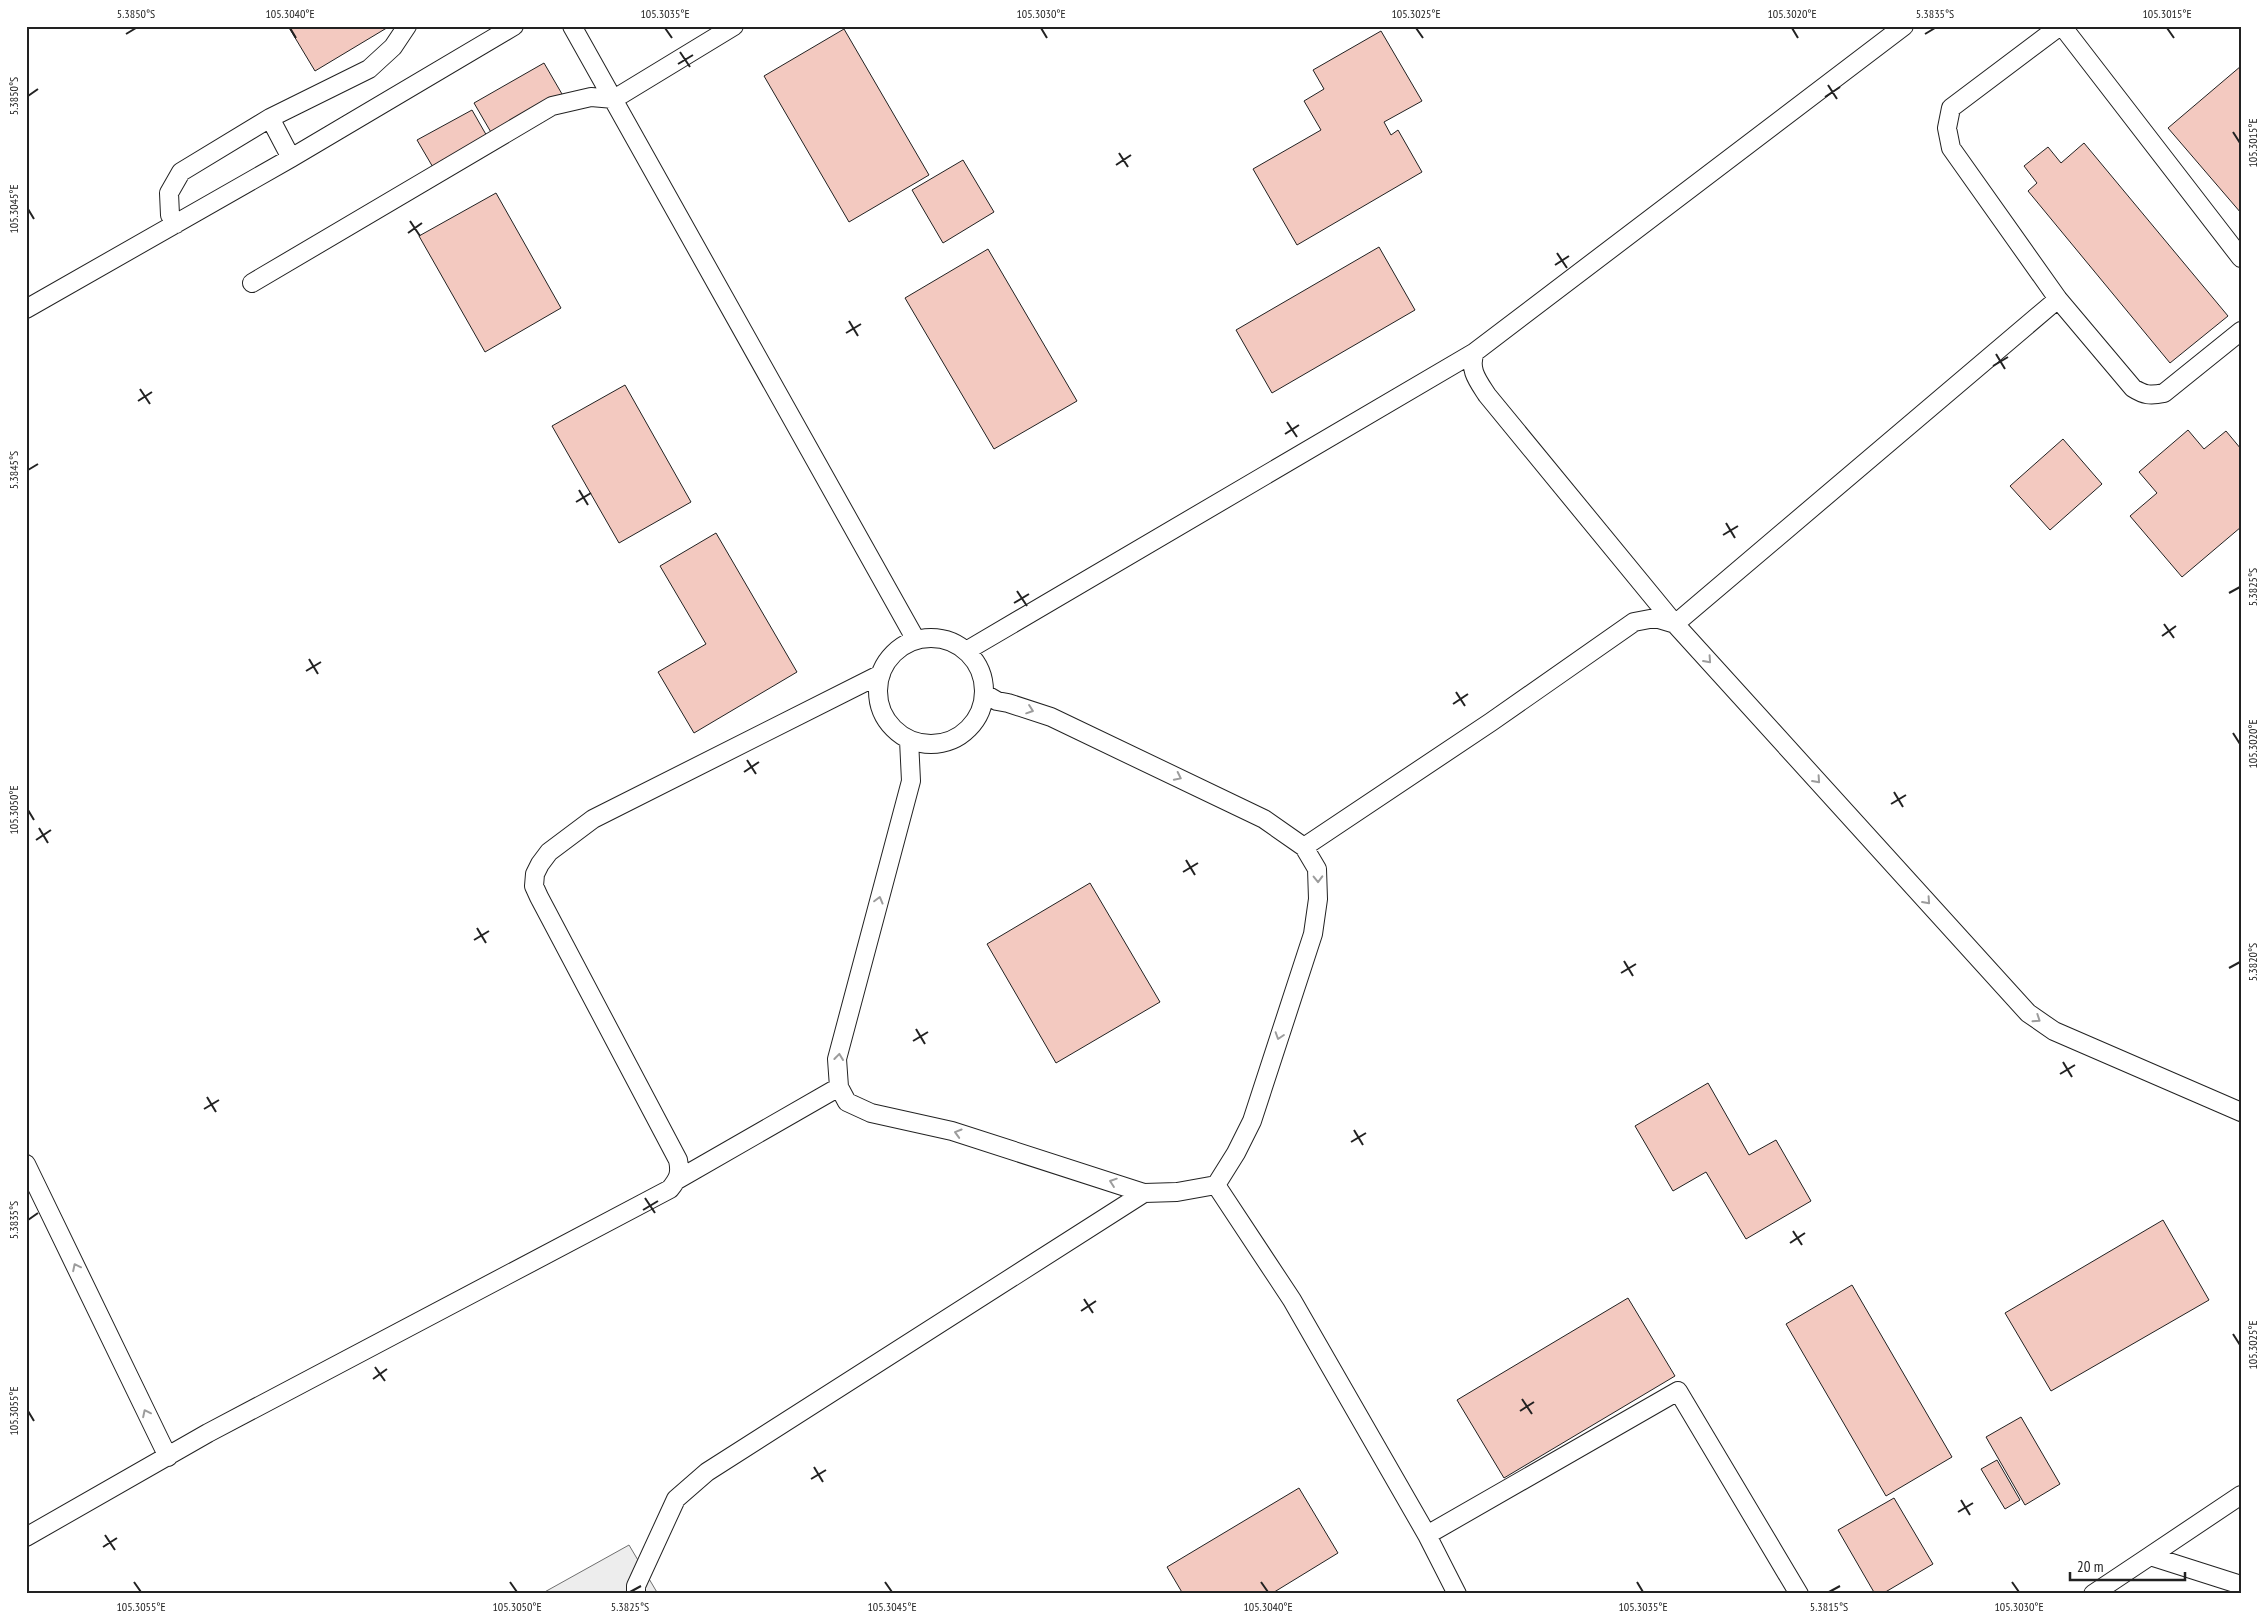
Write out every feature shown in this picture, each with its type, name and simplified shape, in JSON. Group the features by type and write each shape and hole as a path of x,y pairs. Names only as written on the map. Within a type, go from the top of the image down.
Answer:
{"lane":[{"path":"176,224 170,215 169,193 181,172 270,118 369,69 393,47 407,26"},
{"path":"26,309 291,158 514,26"},
{"path":"572,26 916,640"},
{"path":"252,283 552,106 591,97 614,99 734,26"},
{"path":"966,650 1475,352 1904,26"},
{"path":"2241,258 2061,26 1951,108 1947,128 1951,148 2058,299 2132,388 2151,396 2164,393 2241,331"},
{"path":"270,118 291,158"},
{"path":"1676,624 2058,299"},
{"path":"1475,352 1472,359 1472,371 1487,395 1676,624 2028,1013 2054,1031 2241,1112"},
{"path":"1304,847 1491,722 1634,622 1655,618 1676,624"},
{"path":"934,638 952,642 966,650 977,662 984,678 985,694 982,710 968,730 945,743 928,745 910,740 894,730 883,716 878,698 881,674 886,662 899,649 916,640 934,638"},
{"path":"26,1537 208,1433 670,1189 680,1172 678,1160 539,897 534,886 535,874 549,852 592,819 881,674"},
{"path":"910,740 911,781 837,1058 839,1087 847,1102 871,1113 952,1132 1144,1193 1177,1192 1216,1185 1236,1153 1252,1121 1313,934 1318,899 1317,869 1304,847 1264,819 1051,717 997,701 985,694"},
{"path":"677,1180 839,1087"},
{"path":"26,1164 168,1457"},
{"path":"1216,1185 1292,1300 1427,1535 1457,1594"},
{"path":"636,1594 636,1586 676,1499 707,1472 1144,1193"},
{"path":"1427,1535 1678,1390 1799,1594"},
{"path":"2093,1594 2241,1495"},
{"path":"2150,1556 2241,1585"}],"shaded area":[{"path":"629,1545 658,1594 541,1594"}],"building":[{"path":"288,26 390,26 315,71"},
{"path":"844,29 929,175 849,222 764,76"},
{"path":"1381,31 1422,101 1384,122 1391,135 1398,130 1422,172 1297,245 1253,169 1321,130 1304,101 1324,89 1313,70"},
{"path":"544,63 562,94 492,134 474,103"},
{"path":"2241,66 2241,213 2168,128"},
{"path":"472,110 488,138 434,169 417,140"},
{"path":"2084,143 2228,316 2170,363 2028,191 2037,183 2024,166 2048,147 2061,163"},
{"path":"963,160 994,212 943,243 912,190"},
{"path":"496,193 561,308 485,352 419,236"},
{"path":"1379,247 1415,310 1272,393 1236,330"},
{"path":"988,249 1077,401 994,449 905,298"},
{"path":"625,385 691,502 619,543 552,426"},
{"path":"2188,430 2204,449 2226,431 2241,449 2241,527 2182,577 2130,516 2157,493 2139,472"},
{"path":"2063,439 2102,484 2050,530 2010,486"},
{"path":"716,533 797,672 694,733 658,672 706,644 660,566"},
{"path":"1090,883 1160,1002 1056,1063 987,944"},
{"path":"1708,1083 1749,1155 1776,1140 1811,1201 1746,1239 1706,1172 1673,1191 1635,1126"},
{"path":"2163,1220 2209,1300 2051,1391 2005,1313"},
{"path":"1852,1285 1952,1457 1886,1496 1786,1324"},
{"path":"1628,1298 1675,1376 1504,1478 1457,1400"},
{"path":"2021,1417 2060,1484 2025,1505 1986,1437"},
{"path":"1997,1460 2020,1500 2005,1509 1981,1469"},
{"path":"1299,1488 1338,1553 1271,1594 1183,1594 1167,1567"},
{"path":"1894,1498 1933,1564 1882,1594 1875,1594 1838,1530"}]}
